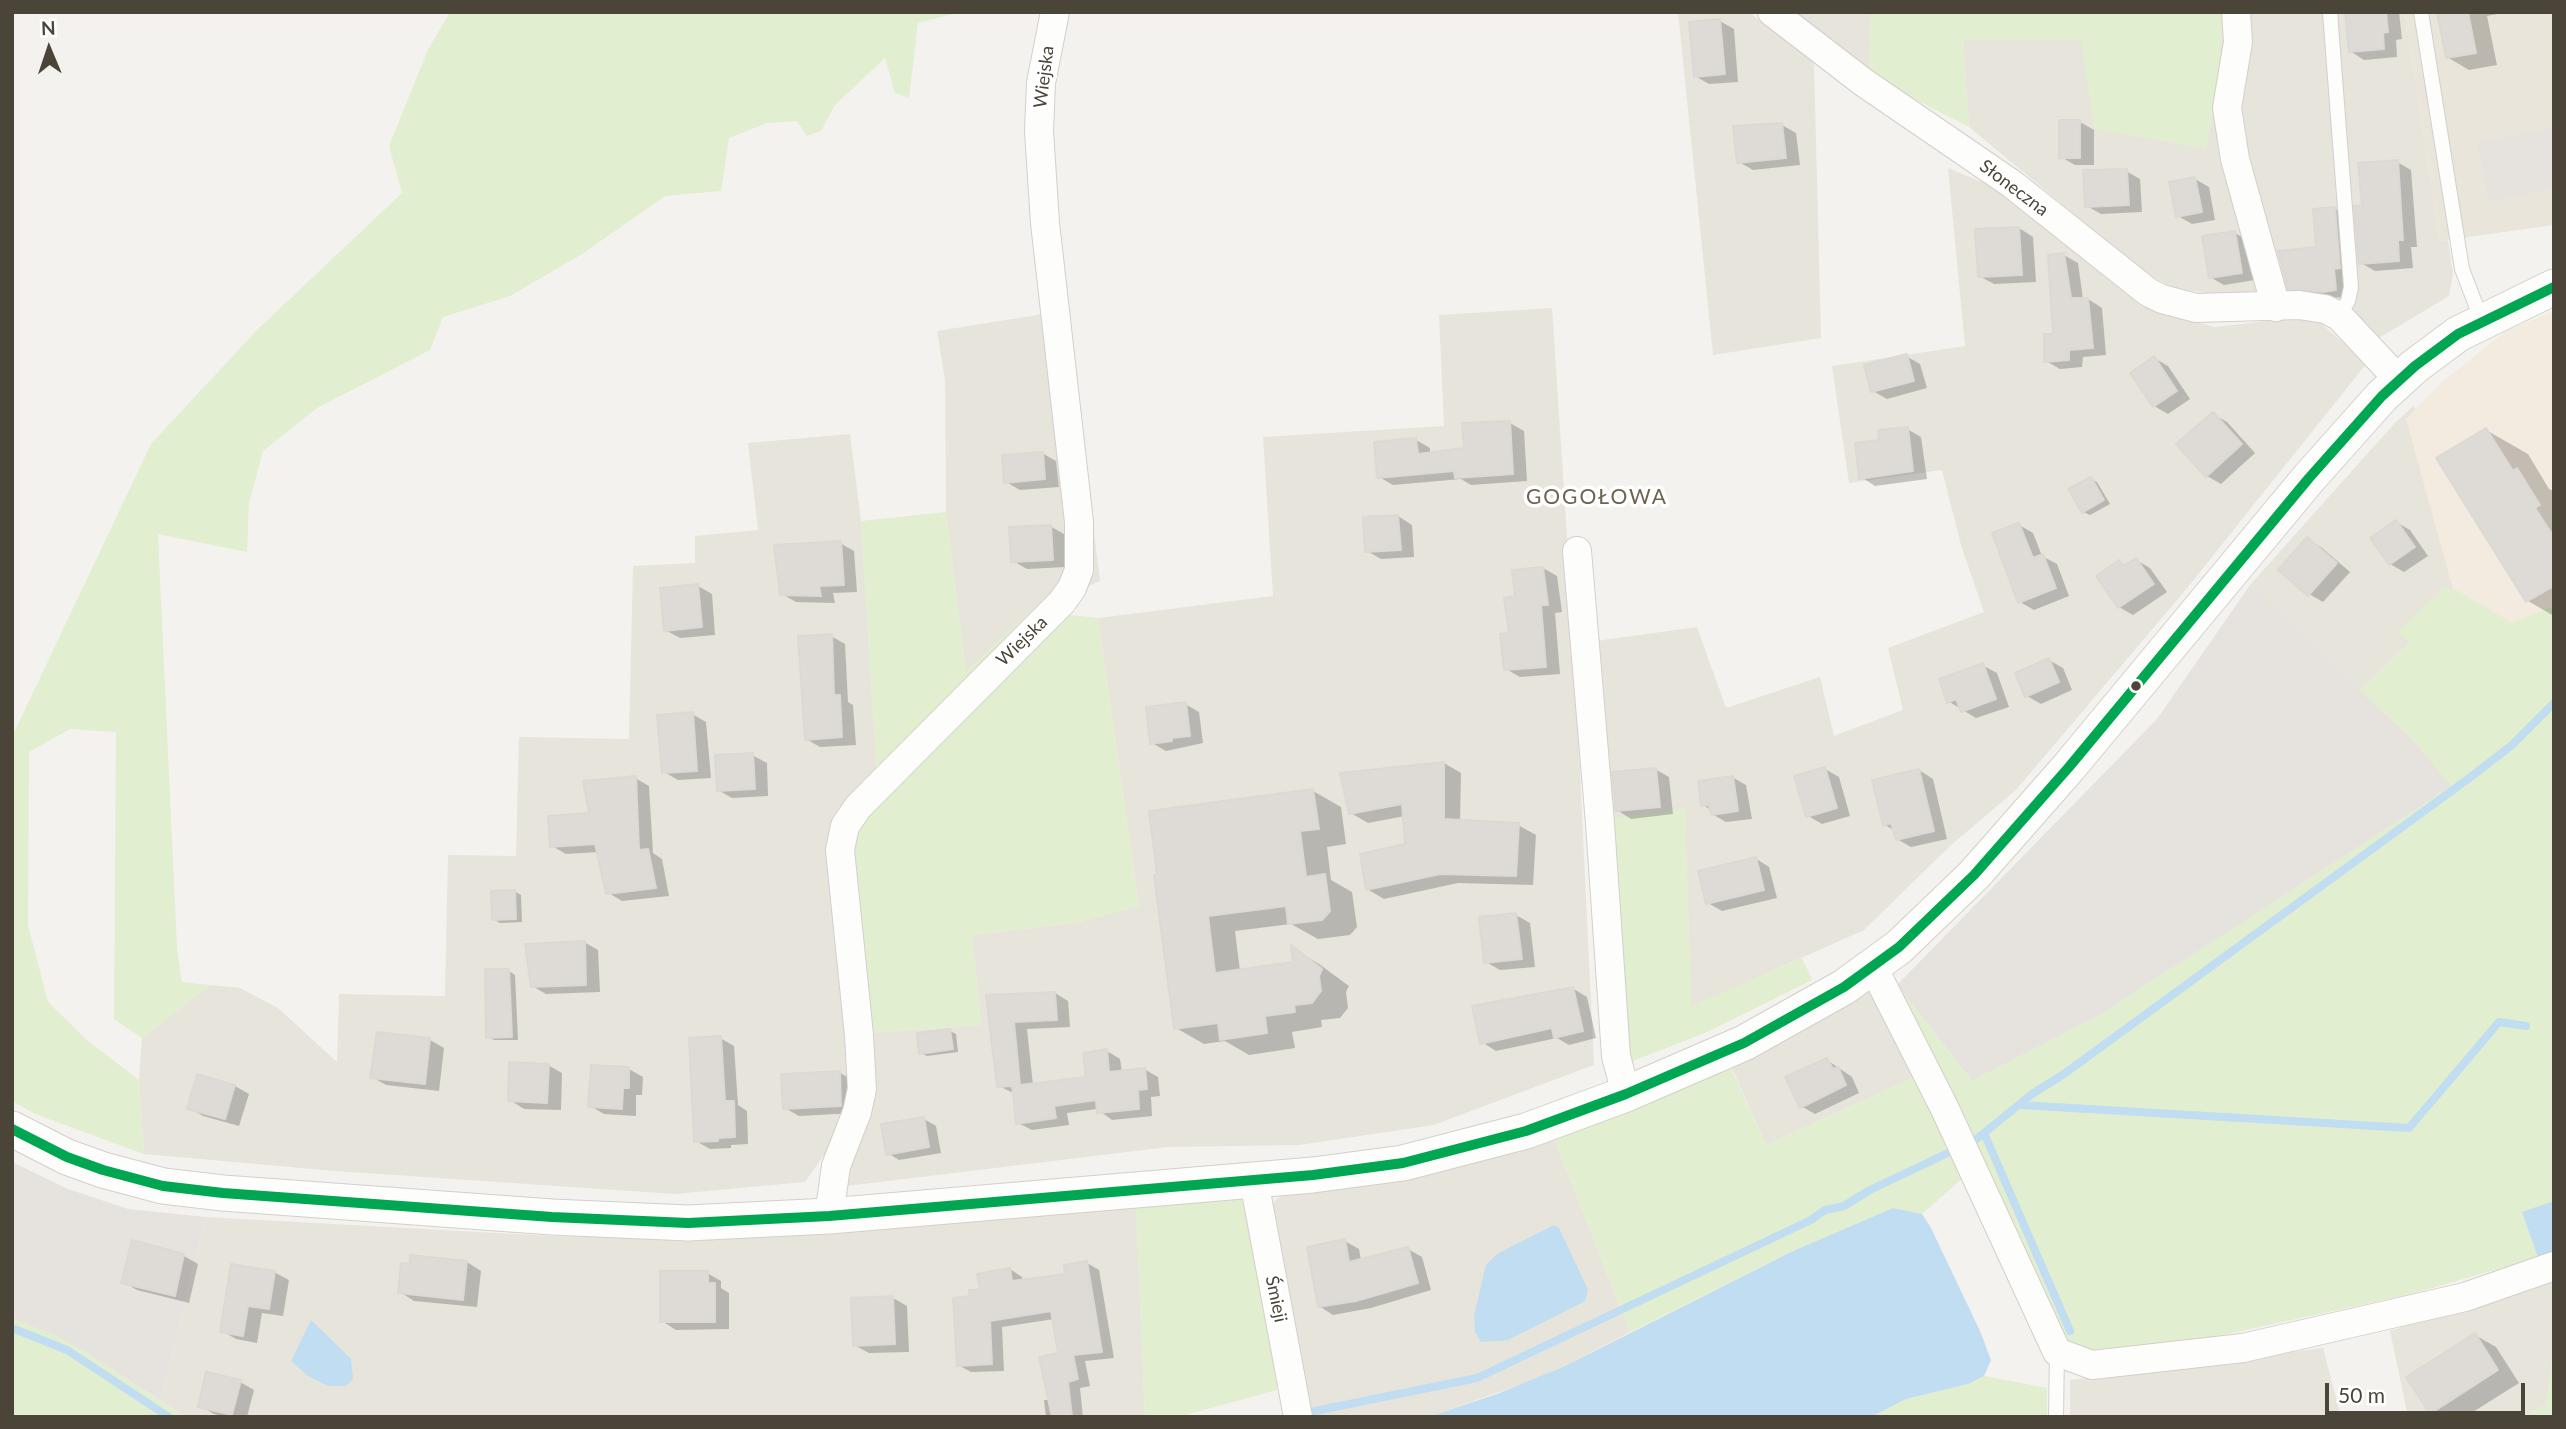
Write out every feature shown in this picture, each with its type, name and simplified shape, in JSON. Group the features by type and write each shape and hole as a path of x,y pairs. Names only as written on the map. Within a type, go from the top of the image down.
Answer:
{"street":[{"name":"Wiejska","path":"829,1216 836,1166 857,1112 862,1089 840,850 848,821 858,807 954,708 1062,602 1072,588 1079,570 1079,522 1053,296 1040,152 1041,83 1055,12"},
{"name":"Słoneczna","path":"1772,12 1863,82 2012,184 2148,292 2168,301 2196,308 2320,307 2339,316"},
{"path":"2235,12 2238,42 2227,108 2235,159 2276,307"},
{"path":"12,1129 67,1157 144,1183 203,1191 621,1221 688,1223 829,1216 1254,1181 1381,1167 1444,1154 1526,1131 1626,1094 1755,1037 1815,1004 1899,947 1974,875 2122,705 2309,478 2399,380 2445,342 2554,287"},
{"path":"2339,316 2399,380"},
{"path":"1577,551 1616,1056 1626,1094"},
{"path":"1873,967 1945,1109 2057,1352 2092,1365 2243,1348 2465,1297 2554,1266"},
{"name":"Śmieji","path":"1254,1181 1298,1417"}],"lane":[{"path":"2330,12 2351,287 2348,301 2339,316"},
{"path":"2421,12 2462,270 2482,321"},
{"path":"2056,1417 2057,1352"}],"shaded area":[{"path":"1678,12 1749,12 1814,62 1821,338 1713,355"},
{"path":"1784,12 1871,12 1869,76"},
{"path":"2220,12 2405,12 2440,241 2448,240 2453,274 2449,296 2377,339 2331,303 2235,298 2175,288 2145,273 1969,127 1963,39 2081,40 2216,98"},
{"path":"2405,12 2554,12 2554,225 2440,241"},
{"path":"2554,127 2554,189 2489,201 2477,143"},
{"path":"1948,168 2014,195 2141,306 2214,327 2312,316 2367,363 2188,587 2016,790 1951,845 1864,930 1691,1007 1685,809 1600,821 1574,647 1594,1065 1434,1125 1299,1145 1168,1147 847,1186 858,1139 876,1097 870,1033 981,1025 972,935 1075,923 1139,906 1098,618 1273,596 1263,437 1444,426 1439,315 1552,308 1574,644 1697,627 1726,708 1820,677 1834,736 1903,710 1888,648 1984,612 1961,545 1942,470 1849,483 1832,366 1965,346"},
{"path":"1065,297 1100,581 1031,611 966,672 946,512 945,380 937,331 1038,315"},
{"path":"2554,311 2554,609 2512,626 2454,593 2406,419 2442,382 2506,331"},
{"path":"2414,405 2456,590 2398,632 2410,643 2359,691 2250,585"},
{"path":"850,434 861,521 877,775 841,958 851,1096 836,1138 805,1182 675,1194 335,1171 144,1154 139,1080 142,1038 210,985 240,988 278,1008 337,1062 339,994 445,996 448,855 516,856 519,737 629,739 633,566 695,563 695,536 758,530 748,443"},
{"path":"2250,585 2412,739 2452,786 2100,1015 1972,1081 1897,985 2157,719"},
{"path":"1870,986 1915,1077 1766,1145 1730,1064"},
{"path":"1554,1139 1630,1332 1565,1366 1525,1383 1428,1417 1308,1417 1269,1207 1282,1194 1420,1177"},
{"path":"12,1162 68,1189 128,1209 206,1217 161,1401 84,1351 12,1318"},
{"path":"1136,1206 1145,1417 185,1417 161,1401 206,1217 551,1236 692,1239"},
{"path":"2554,1276 2554,1344 2546,1405 2522,1417 2408,1417 2390,1331"},
{"path":"2323,1348 2341,1417 2070,1417 2070,1380"}],"green space":[{"path":"450,12 961,12 918,23 909,98 895,93 885,58 835,105 821,131 807,136 797,121 767,123 729,138 721,191 665,196 582,254 510,296 443,317 430,350 317,408 263,451 249,503 247,552 158,534 177,949 182,982 210,985 142,1038 114,1019 116,732 70,729 29,752 28,925 48,1002 88,1041 139,1080 144,1154 35,1114 12,1101 12,737 151,444 257,330 402,193 389,146 428,50"},
{"path":"1871,12 2221,12 2216,98 2206,149 2094,129 2081,40 1963,39 1969,127 1869,76"},
{"path":"946,512 966,671 1031,611 1098,618 1139,906 1075,923 972,935 981,1025 870,1033 841,958 828,834 877,775 861,521"},
{"path":"2443,588 2456,590 2512,623 2554,606 2554,1253 2411,1294 2182,1344 2090,1353 2064,1340 1897,985 1972,1081 2100,1015 2451,786 2412,739 2359,691 2410,643 2397,632"},
{"path":"1685,808 1691,1006 1802,958 1812,980 1705,1033 1625,1064 1609,819"},
{"path":"1729,1064 1766,1145 1915,1077 1964,1177 1922,1214 1893,1208 1793,1251 1630,1332 1554,1139"},
{"path":"1241,1196 1268,1322 1277,1390 1178,1417 1145,1417 1136,1206"},
{"path":"12,1318 56,1335 84,1351 185,1417 12,1417"},
{"path":"2554,1344 2554,1417 2522,1417 2546,1405"},
{"path":"1984,1376 2047,1388 2047,1417 1871,1417 1906,1399 1968,1384"}],"water":[{"path":"2554,1201 2554,1259 2540,1263 2522,1212"},
{"path":"1893,1208 1922,1214 1980,1331 1991,1360 1984,1376 1968,1384 1906,1399 1871,1417 1428,1417 1497,1394 1565,1366 1793,1251"},
{"path":"1554,1225 1559,1228 1588,1290 1585,1301 1508,1340 1481,1342 1475,1332 1474,1316 1486,1265 1497,1254"},
{"path":"311,1320 351,1359 353,1379 346,1386 328,1386 308,1376 291,1361"}],"building":[{"path":"2345,12 2386,12 2388,32 2383,33 2384,49 2349,52"},
{"path":"2437,12 2468,12 2476,53 2446,58"},
{"path":"1720,19 1725,74 1694,77 1689,22"},
{"path":"2059,120 2080,120 2080,158 2059,158"},
{"path":"1782,123 1786,158 1737,163 1733,126"},
{"path":"2398,160 2403,240 2398,240 2399,261 2359,264 2354,206 2362,205 2358,163"},
{"path":"2127,169 2129,205 2085,207 2083,170"},
{"path":"2195,177 2202,212 2176,217 2169,182"},
{"path":"2335,207 2340,268 2334,269 2336,290 2323,292 2288,289 2278,251 2316,247 2313,209"},
{"path":"2019,227 2022,275 1978,277 1975,229"},
{"path":"2235,231 2242,273 2209,278 2202,236"},
{"path":"2064,253 2071,298 2088,298 2093,348 2069,350 2069,360 2044,362 2044,334 2053,334 2048,255"},
{"path":"1907,354 1914,381 1871,392 1864,365"},
{"path":"2154,356 2177,391 2153,407 2130,373"},
{"path":"2213,412 2242,444 2206,477 2176,444"},
{"path":"1510,421 1513,474 1455,478 1454,471 1377,478 1374,442 1416,438 1418,454 1464,448 1462,423"},
{"path":"1908,427 1913,471 1859,479 1855,443 1879,440 1878,430"},
{"path":"2486,428 2513,471 2517,468 2540,505 2535,508 2554,537 2554,586 2526,602 2436,458"},
{"path":"1043,452 1045,479 1004,483 1002,455"},
{"path":"2091,477 2104,500 2082,513 2068,489"},
{"path":"1398,515 1401,550 1365,552 1363,517"},
{"path":"2396,520 2415,547 2389,565 2370,538"},
{"path":"2019,523 2033,558 2043,554 2056,588 2018,603 1992,533"},
{"path":"1051,525 1053,560 1011,562 1009,527"},
{"path":"2307,537 2337,563 2308,596 2278,570"},
{"path":"841,541 844,585 819,586 821,596 780,595 774,545"},
{"path":"2136,558 2154,584 2118,608 2096,576 2119,560 2123,566"},
{"path":"1543,567 1548,605 1541,605 1546,667 1504,670 1500,634 1509,633 1504,598 1515,596 1512,570"},
{"path":"698,584 702,627 664,631 660,588"},
{"path":"832,634 834,695 840,695 842,737 805,740 798,636"},
{"path":"2049,658 2059,682 2025,697 2015,673"},
{"path":"1983,663 1996,699 1961,712 1956,699 1947,703 1939,679"},
{"path":"1186,702 1190,736 1150,744 1146,707"},
{"path":"693,712 697,771 662,773 657,715"},
{"path":"753,753 755,789 717,791 715,755"},
{"path":"1444,762 1444,819 1519,823 1516,876 1440,874 1366,890 1360,854 1405,844 1402,804 1349,814 1340,773"},
{"path":"1825,767 1837,808 1806,817 1794,776"},
{"path":"1656,768 1660,807 1616,811 1612,772"},
{"path":"1919,769 1934,831 1896,840 1891,823 1883,826 1872,780"},
{"path":"636,776 639,850 648,849 656,888 606,894 595,844 550,847 548,816 589,813 583,781"},
{"path":"1733,776 1738,811 1711,815 1709,805 1701,806 1698,781"},
{"path":"1313,789 1319,829 1300,831 1306,877 1325,874 1330,911 1322,920 1288,924 1286,906 1208,916 1215,973 1293,962 1291,945 1322,969 1319,976 1321,991 1312,1003 1294,1005 1295,1012 1265,1016 1267,1033 1220,1040 1218,1023 1174,1029 1154,875 1157,874 1149,811"},
{"path":"1756,857 1764,890 1706,904 1698,871"},
{"path":"515,890 516,919 492,920 491,891"},
{"path":"1516,913 1522,959 1484,963 1479,917"},
{"path":"585,941 586,985 531,987 525,944"},
{"path":"485,969 509,969 512,1037 486,1038"},
{"path":"1573,987 1583,1031 1554,1038 1552,1028 1480,1044 1472,1006"},
{"path":"1055,992 1057,1020 1014,1022 1020,1085 1086,1077 1083,1053 1107,1049 1109,1072 1145,1068 1147,1089 1138,1090 1139,1109 1097,1113 1096,1100 1054,1106 1056,1118 1016,1124 1012,1086 997,1087 986,995"},
{"path":"950,1029 953,1049 919,1054 917,1033"},
{"path":"377,1032 430,1038 425,1084 370,1078"},
{"path":"721,1036 725,1101 734,1101 735,1137 694,1142 689,1038"},
{"path":"1827,1058 1833,1069 1838,1067 1846,1085 1800,1108 1785,1077"},
{"path":"509,1062 549,1064 547,1103 508,1101"},
{"path":"591,1065 629,1067 629,1088 623,1088 622,1109 588,1107"},
{"path":"840,1071 841,1106 783,1109 781,1074"},
{"path":"197,1074 235,1085 225,1119 187,1109"},
{"path":"924,1117 929,1147 886,1155 881,1124"},
{"path":"1345,1239 1349,1262 1408,1247 1418,1283 1356,1301 1318,1307 1307,1247"},
{"path":"132,1240 184,1254 175,1296 121,1283"},
{"path":"410,1255 467,1261 463,1300 398,1293 401,1263 410,1264"},
{"path":"1087,1261 1102,1352 1073,1355 1078,1379 1068,1382 1072,1417 1052,1417 1039,1357 1058,1353 1051,1311 990,1321 992,1364 957,1366 953,1298 970,1296 969,1290 980,1289 977,1274 1010,1268 1012,1281 1065,1274 1064,1265"},
{"path":"231,1264 275,1271 269,1309 248,1306 243,1336 220,1332"},
{"path":"660,1271 708,1271 708,1283 715,1283 715,1322 660,1322"},
{"path":"893,1296 895,1344 853,1346 851,1298"},
{"path":"2475,1333 2498,1370 2430,1414 2406,1377"},
{"path":"206,1372 241,1380 232,1415 198,1407"}],"waterway":[{"path":"1973,1142 2032,1094 2064,1074 2472,776 2512,745 2554,703"},
{"path":"2021,1105 2409,1128 2499,1022 2526,1026"},
{"path":"1984,1133 2070,1331"},
{"path":"1310,1412 1477,1378 1811,1220 1825,1210 1844,1206 1870,1190 1950,1152"},
{"path":"12,1328 67,1350 169,1417"}],"transit line":[{"path":"12,1129 67,1157 163,1186 223,1193 552,1217 688,1223 829,1216 1313,1175 1403,1163 1526,1131 1626,1094 1744,1043 1844,987 1899,947 1974,875 2069,767 2309,478 2382,396 2415,366 2458,334 2554,287"}],"district":[{"name":"GOGOŁOWA","path":"1597,497"}]}
